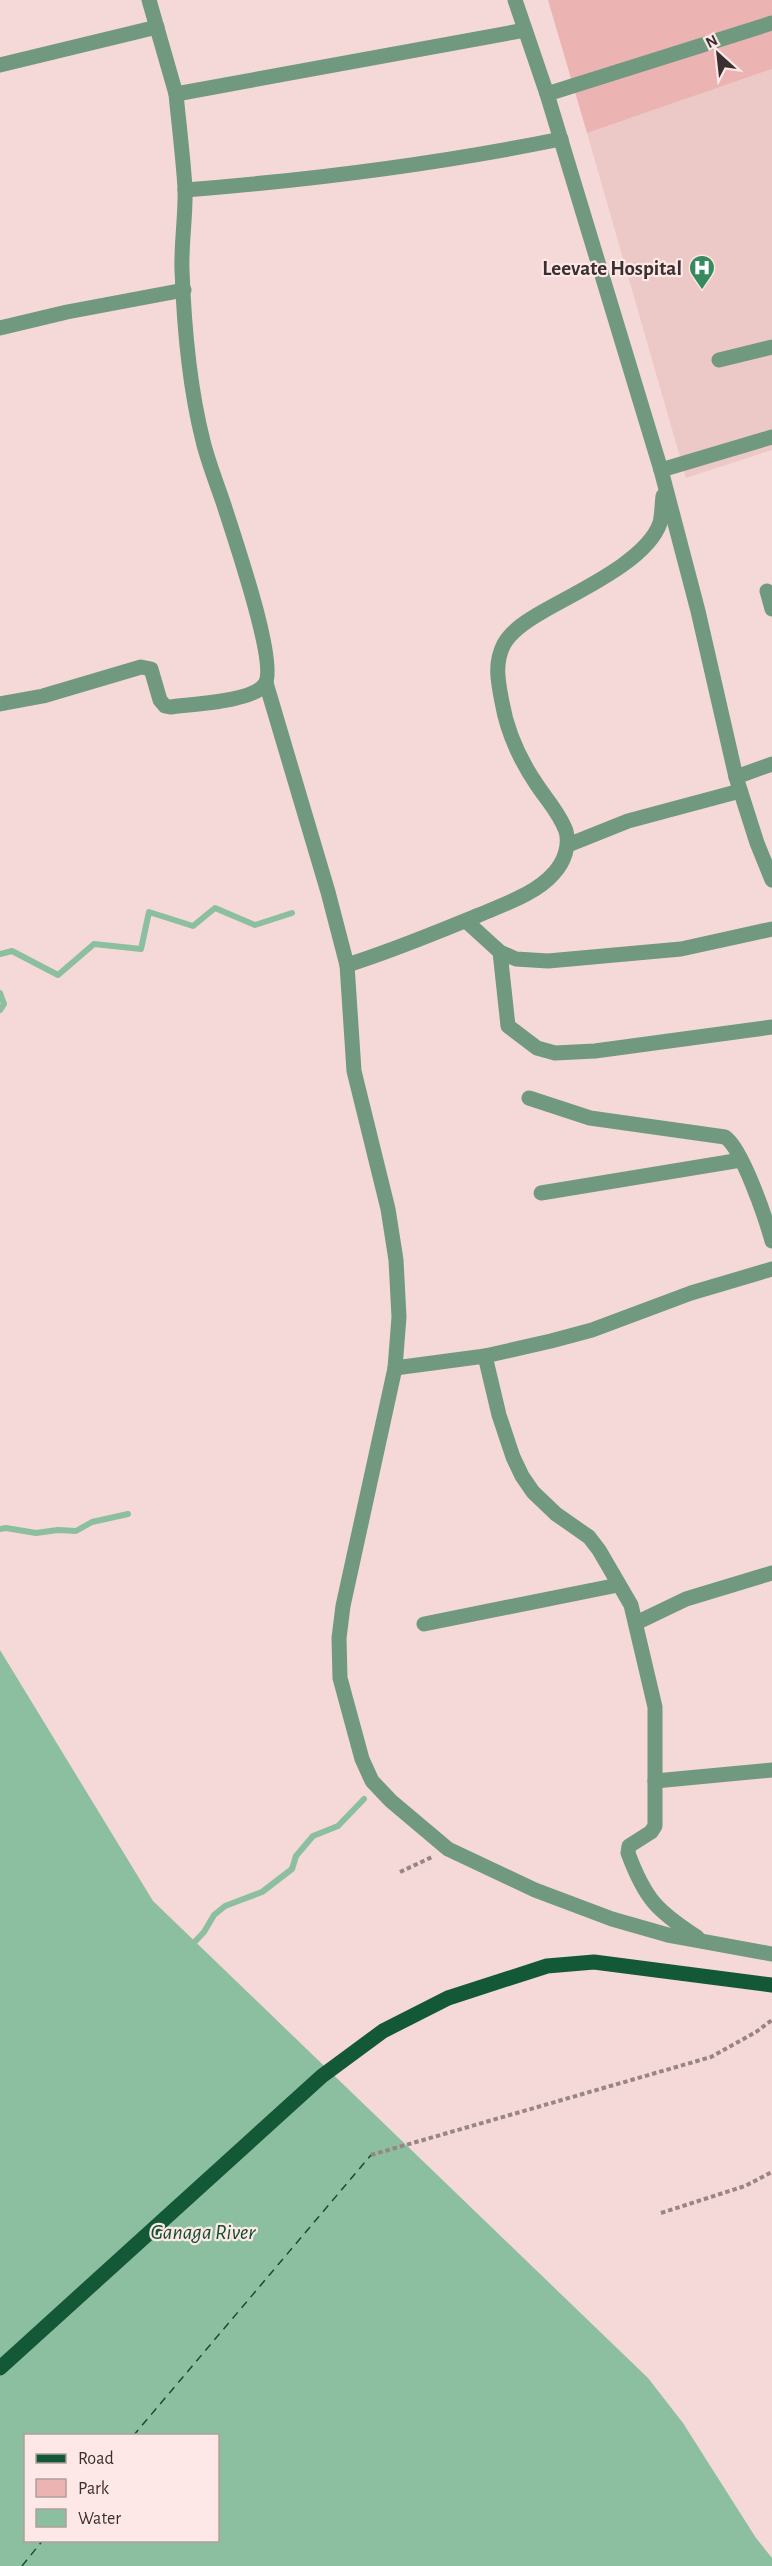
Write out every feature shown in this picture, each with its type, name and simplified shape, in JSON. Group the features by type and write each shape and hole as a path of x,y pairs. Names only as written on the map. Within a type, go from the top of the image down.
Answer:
{"main road":[{"path":"0,2368 322,2076 383,2031 448,1998 547,1966 594,1962 772,1985"}],"street":[{"path":"149,0 176,94 185,190 182,269 188,343 203,440 264,639 268,668 266,683 310,828 347,965 354,1071 388,1209 396,1260 399,1317 394,1368 343,1606 339,1638 340,1678 362,1759 372,1780 391,1802 447,1850 535,1890 612,1919 705,1943 772,1954"},
{"path":"515,0 561,139 661,470 698,611 738,784 772,880"},
{"path":"547,94 772,22"},
{"path":"0,65 157,27"},
{"path":"176,94 525,30"},
{"path":"185,190 277,183 490,153 561,139"},
{"path":"0,328 67,312 184,290"},
{"path":"719,360 772,347"},
{"path":"661,470 772,437"},
{"path":"347,965 466,921 536,888 557,868 568,845 566,832 559,816 519,756 503,710 497,679 498,660 505,643 514,632 619,567 648,544 660,523 664,487"},
{"path":"767,591 772,609"},
{"path":"0,704 43,696 141,667 151,669 160,700 165,706 170,707 240,697 259,690 266,683"},
{"path":"568,845 628,821 738,784 772,764"},
{"path":"466,921 500,952 516,959 548,961 681,949 772,929"},
{"path":"500,952 508,1026 537,1048 555,1053 595,1051 772,1027"},
{"path":"529,1098 590,1118 725,1137 733,1143 767,1222 772,1241"},
{"path":"541,1193 741,1161"},
{"path":"394,1368 485,1356 592,1330 691,1293 772,1269"},
{"path":"485,1356 499,1415 522,1476 533,1492 556,1514 589,1537 599,1550 618,1585 628,1597 655,1707 655,1826 651,1832 629,1846 628,1853 651,1902 665,1917 705,1943"},
{"path":"636,1623 686,1599 772,1573"},
{"path":"424,1624 618,1585"},
{"path":"655,1781 772,1770"}],"path":[{"path":"400,1872 447,1850"},
{"path":"371,2155 711,2057 756,2032 772,2020"},
{"path":"662,2213 745,2186 772,2172"}],"shaded area":[{"name":"Leevate Hospital","path":"772,69 772,450 686,478 587,133"}],"green space":[{"path":"548,0 772,0 772,69 587,133"}],"water":[{"name":"Ganaga River","path":"0,1650 153,1901 648,2378 683,2423 756,2538 772,2558 772,2566 0,2566"}],"waterway":[{"path":"0,954 12,951 58,975 94,944 141,949 149,912 193,926 215,908 255,925 292,913"},
{"path":"0,993 4,1004 0,1010"},
{"path":"0,1529 36,1533 58,1530 76,1531 92,1522 128,1514"},
{"path":"189,1948 204,1932 214,1915 225,1906 262,1892 292,1869 296,1856 313,1836 338,1826 364,1799"}],"ferry route":[{"path":"135,2434 371,2155"},
{"path":"22,2566 41,2542"}],"place":[{"name":"Leevate Hospital","path":"702,291"}]}
